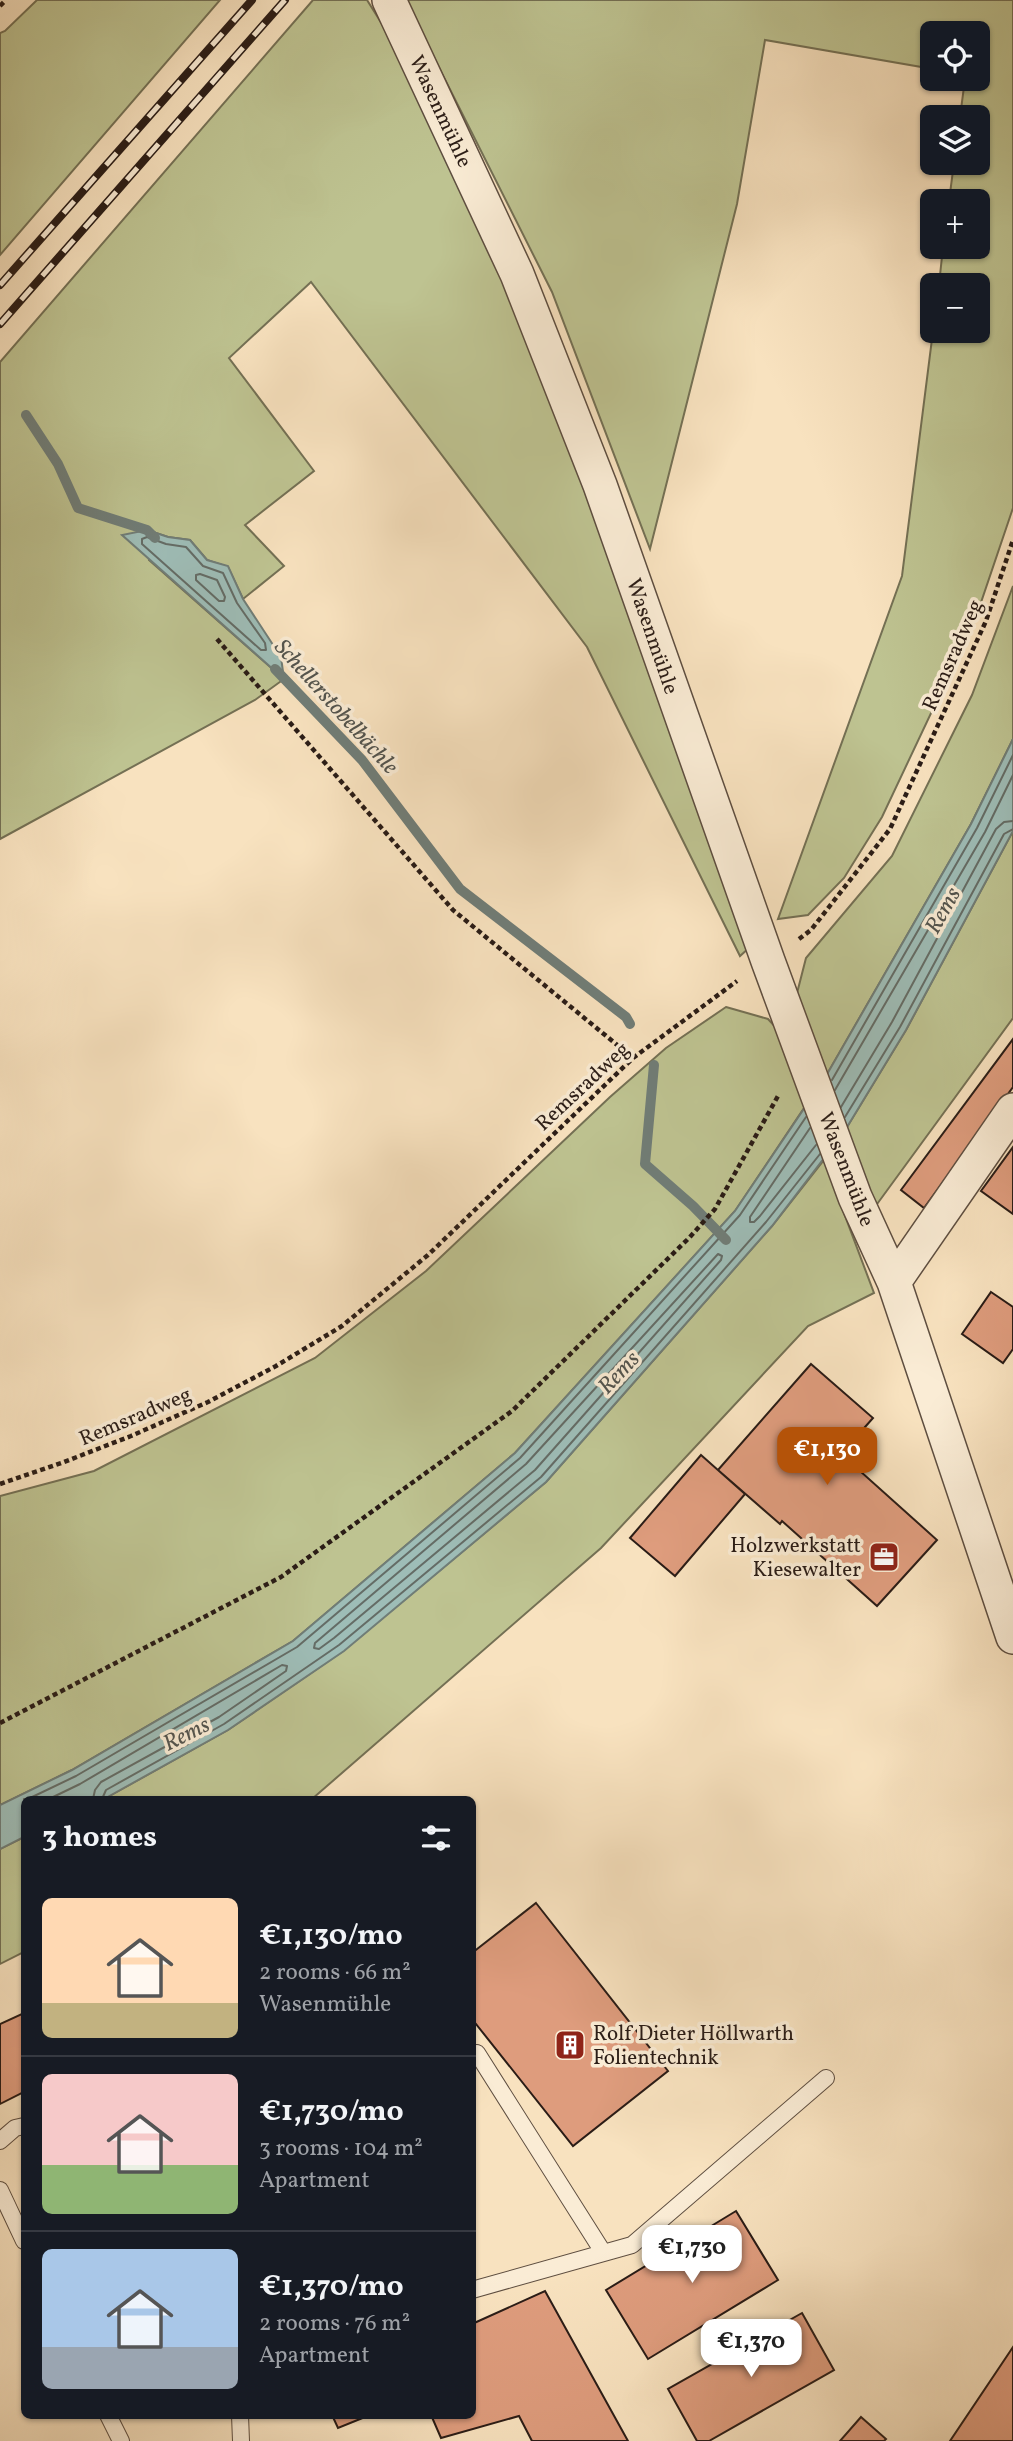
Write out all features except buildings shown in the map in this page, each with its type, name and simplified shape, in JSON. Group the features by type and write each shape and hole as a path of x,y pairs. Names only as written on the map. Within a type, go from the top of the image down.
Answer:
{"street":[{"name":"Wasenmühle","path":"389,0 517,274 600,485 768,961 855,1197 894,1282 1012,1634"},
{"path":"894,1282 1013,1110"}],"lane":[{"path":"477,2053 603,2252"},
{"path":"476,2289 632,2245 826,2077"},
{"path":"0,2141 21,2127"},
{"path":"0,2190 21,2235"},
{"path":"110,2419 121,2441"},
{"path":"240,2419 241,2441"}],"path":[{"path":"0,6 6,0"},
{"name":"Remsradweg","path":"0,1484 75,1458 208,1402 276,1366 342,1326 429,1255 633,1058 811,930 890,829 986,621 1013,540"},
{"path":"218,639 453,910 633,1058"},
{"path":"0,1723 281,1577 512,1411 689,1238 715,1209 782,1089"}],"green space":[{"path":"37,0 220,0 0,255 0,33"},
{"path":"313,0 367,0 387,32 506,274 750,947 740,956 587,647 311,282 229,358 314,471 245,525 284,566 243,599 228,567 207,560 190,540 147,530 149,560 284,679 255,700 0,839 0,362"},
{"path":"405,0 1013,0 1013,508 975,620 882,817 844,878 808,915 778,919 902,576 931,343 990,343 990,273 940,273 942,259 990,259 990,189 951,189 952,175 990,175 990,105 962,105 963,91 990,91 990,21 920,21 920,67 765,40 737,204 650,549 552,292"},
{"path":"1013,586 1013,739 971,824 826,1076 795,1001 806,958 892,856 972,695"},
{"path":"1013,831 1013,1018 872,1211 844,1132 906,1030"},
{"path":"726,1007 768,1019 780,1032 808,1102 735,1211 515,1453 293,1641 72,1770 0,1805 0,1496 94,1471 315,1358 426,1271 610,1097 666,1048"},
{"path":"824,1160 874,1293 808,1326 601,1548 315,1796 109,1796 228,1730 343,1651 546,1482 772,1226"},
{"path":"21,1838 21,1954 0,1964 0,1849"}],"water":[{"path":"147,530 190,540 207,560 228,566 243,599 281,657 284,679 122,535"},
{"name":"Rems","path":"1013,739 1013,831 906,1030 844,1132 772,1226 546,1482 344,1651 228,1730 109,1796 21,1796 21,1838 0,1849 0,1805 72,1770 293,1641 515,1453 735,1211 826,1076 971,824"}],"waterway":[{"name":"Schellerstobelbächle","path":"26,415 58,464 78,508 147,530 155,538"},
{"name":"Schellerstobelbächle","path":"275,669 362,760 460,889 626,1017 630,1024"},
{"name":"Schellerstobelbächle","path":"654,1065 645,1164 693,1206 726,1240"}],"railway":[{"path":"0,285 252,0"},
{"path":"0,324 285,0"}],"place":[{"name":"Holzwerkstatt Kiesewalter","path":"884,1557"},
{"name":"Rolf Dieter Höllwarth Folientechnik","path":"570,2045"}]}
